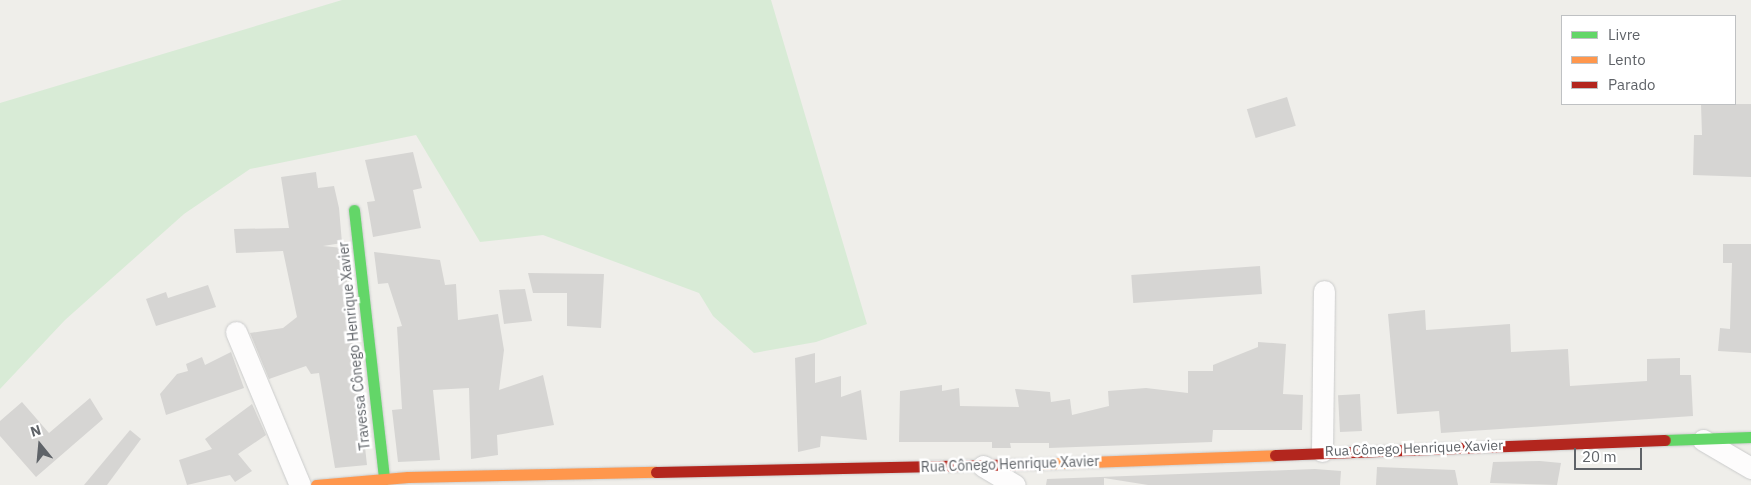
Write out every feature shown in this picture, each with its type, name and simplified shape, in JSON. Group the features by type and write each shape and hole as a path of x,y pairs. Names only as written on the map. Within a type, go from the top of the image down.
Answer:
{"street":[{"name":"Travessa Cônego Henrique Xavier","path":"354,210 384,479"},
{"path":"1322,451 1324,291"},
{"path":"236,332 300,485"},
{"name":"Rua Cônego Henrique Xavier","path":"316,485 384,479 437,482 780,477 1322,451 1751,437"},
{"path":"1703,440 1751,468"},
{"path":"983,466 1015,485"}],"green space":[{"path":"342,0 771,0 867,324 816,342 754,353 713,316 699,293 543,235 480,242 416,135 250,169 184,214 65,320 0,389 0,103"}],"building":[{"path":"1287,97 1296,126 1256,138 1247,109"},
{"path":"1751,104 1751,177 1693,175 1694,135 1702,135 1701,105"},
{"path":"413,152 422,188 413,190 421,228 373,237 367,202 375,201 365,160"},
{"path":"316,172 318,188 334,186 339,208 342,243 323,246 343,248 367,465 335,468 319,373 311,374 306,366 269,379 250,333 283,328 297,317 283,251 236,253 234,229 289,228 281,177"},
{"path":"1723,244 1751,244 1751,353 1718,351 1720,328 1730,329 1732,263 1723,263"},
{"path":"374,252 440,260 445,285 456,284 458,320 498,314 504,350 499,390 543,375 554,425 497,435 498,455 471,459 469,388 433,390 440,460 398,462 392,410 402,409 397,327 402,326 388,283 378,284"},
{"path":"1260,266 1262,294 1133,303 1131,275"},
{"path":"528,273 604,274 601,328 567,326 567,293 533,293"},
{"path":"208,285 216,307 156,326 146,299 166,292 168,298"},
{"path":"525,289 532,321 504,324 499,290"},
{"path":"1425,310 1426,330 1510,324 1511,352 1568,349 1570,386 1647,381 1647,359 1680,358 1680,375 1691,375 1693,416 1441,433 1439,411 1397,414 1388,314"},
{"path":"1258,342 1286,344 1283,394 1303,395 1302,430 1213,430 1212,442 1049,448 1049,443 1010,443 1011,448 992,448 992,442 899,442 900,391 942,385 942,391 959,388 960,406 1019,407 1015,389 1050,392 1051,402 1070,399 1072,415 1109,406 1108,391 1146,388 1188,393 1188,371 1213,371 1213,365 1258,347"},
{"path":"231,352 244,388 166,415 160,394 177,374 188,371 186,364 202,357 205,365"},
{"path":"815,353 815,383 841,376 841,397 861,390 867,440 821,436 820,447 798,452 795,358"},
{"path":"1360,394 1362,431 1340,432 1338,395"},
{"path":"90,398 103,419 36,477 0,436 0,421 22,402 49,433"},
{"path":"252,404 266,435 238,454 252,471 235,482 230,475 187,485 179,460 212,449 205,439"},
{"path":"130,430 141,439 107,485 84,485"},
{"path":"1540,461 1561,463 1557,485 1490,483 1493,462"},
{"path":"1377,467 1455,470 1458,485 1376,485"},
{"path":"1315,469 1341,471 1340,485 1148,485 1104,478 1104,485 1046,485 1047,479"}],"traffic: fast":[{"path":"354,210 384,479"},
{"path":"1665,440 1751,437"}],"traffic: slow":[{"path":"1033,464 1275,455"},
{"path":"316,485 408,477 656,472"}],"traffic: jam":[{"path":"1275,455 1665,440"},
{"path":"656,472 1033,464"}]}
